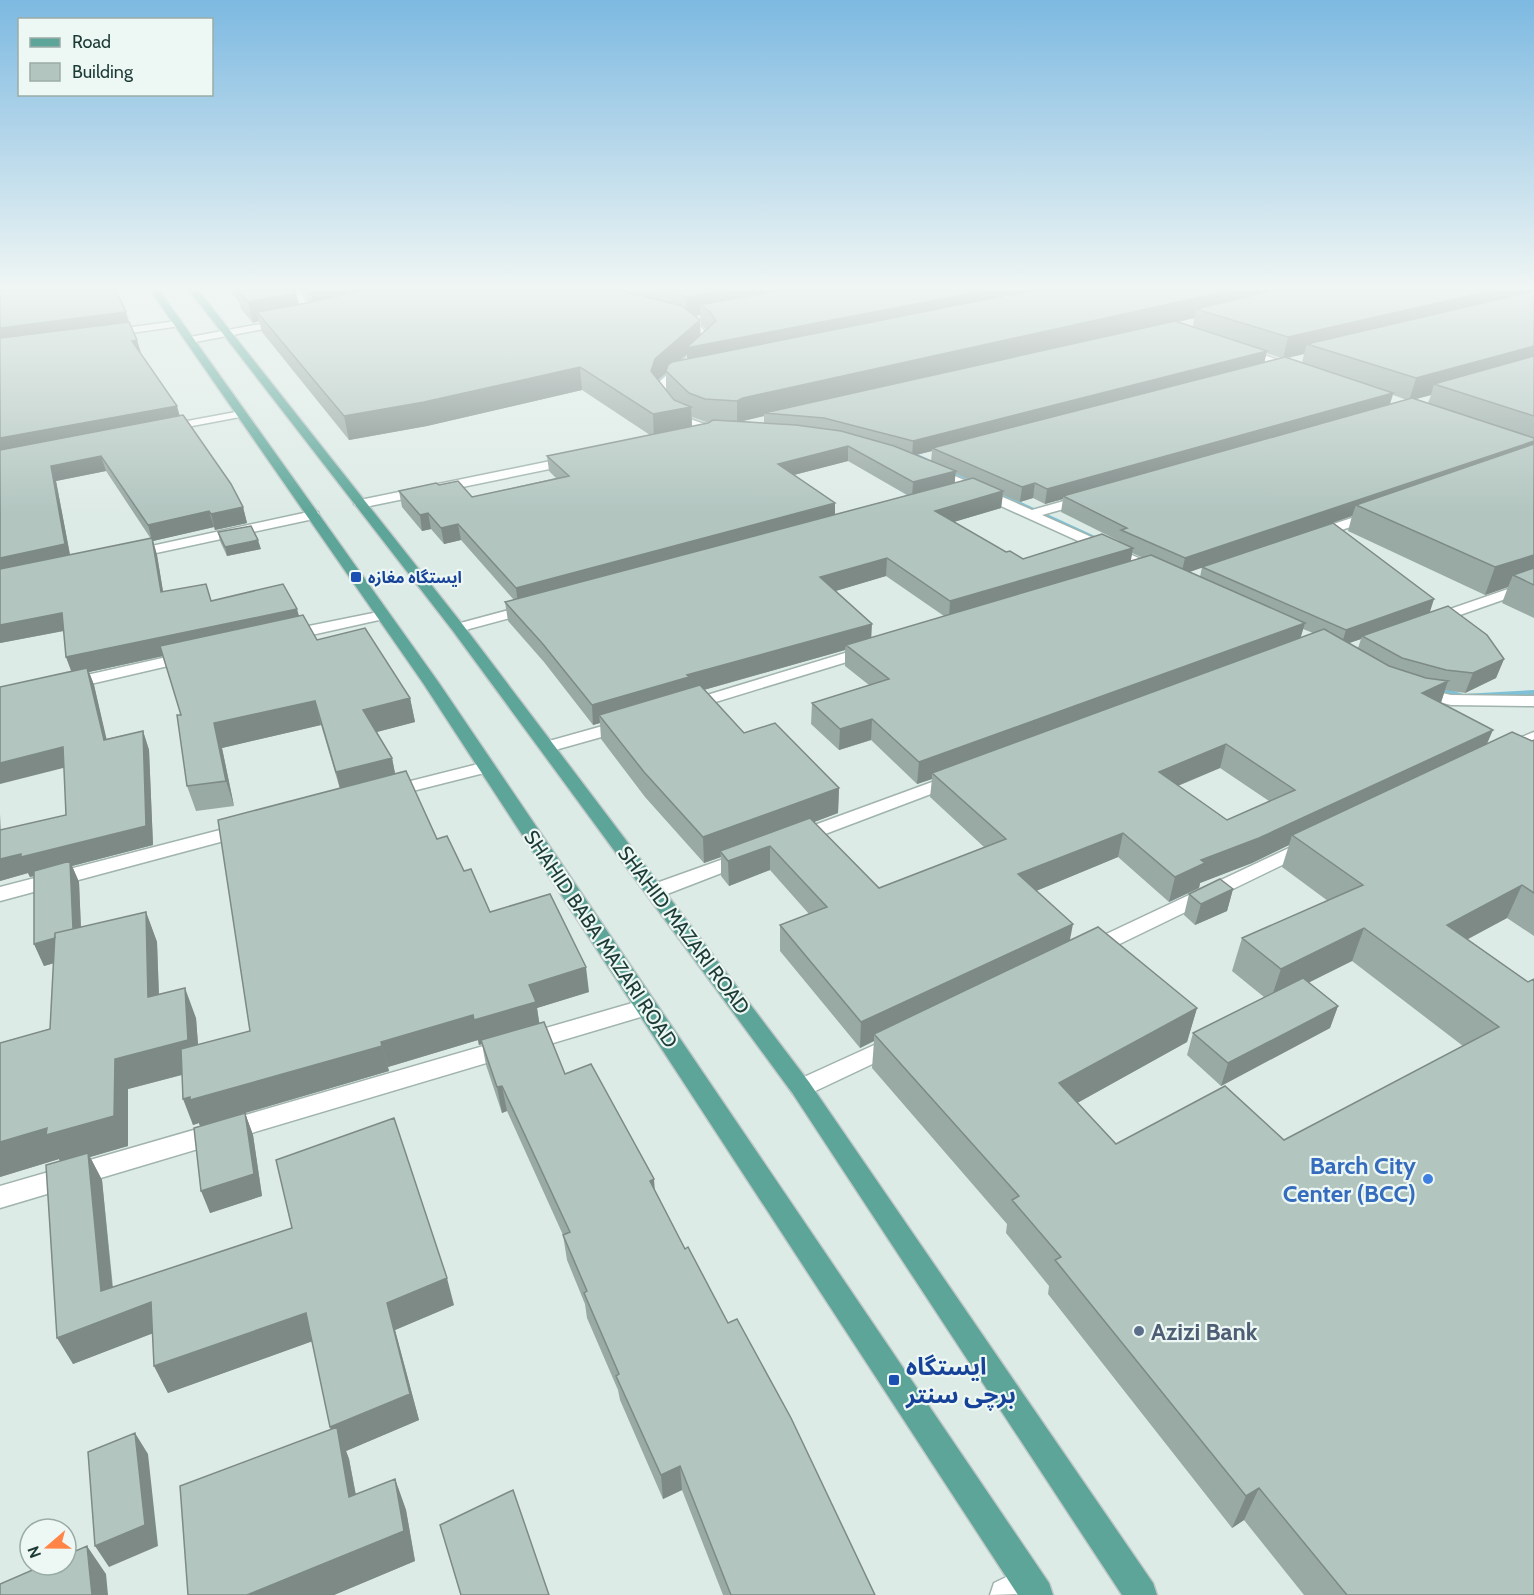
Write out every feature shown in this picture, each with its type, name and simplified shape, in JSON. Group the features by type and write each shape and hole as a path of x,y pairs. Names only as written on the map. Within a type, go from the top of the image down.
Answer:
{"main road":[{"name":"SHAHID BABA MAZARI ROAD","path":"206,364 383,615 486,767 646,1007 1024,1591"},
{"name":"SHAHID MAZARI ROAD","path":"251,364 458,628 801,1088 1141,1595"}],"street":[{"path":"685,364 662,385 659,394 677,419 687,425 729,430 687,437"},
{"path":"1264,370 1283,364"},
{"path":"1286,364 1305,371"},
{"path":"669,379 692,375"},
{"path":"149,431 241,414"},
{"path":"360,504 582,459"},
{"path":"918,465 1169,577"},
{"path":"950,494 973,488"},
{"path":"1032,514 1101,495"},
{"path":"1301,540 1390,510"},
{"path":"116,557 313,515"},
{"path":"1125,574 1148,567"},
{"path":"1416,626 1534,584"},
{"path":"458,628 549,603"},
{"path":"272,639 383,615"},
{"path":"672,710 888,645"},
{"path":"57,687 205,654"},
{"path":"1410,691 1451,699 1534,701"},
{"path":"548,747 638,720"},
{"path":"1491,758 1534,737"},
{"path":"370,797 486,767"},
{"path":"778,845 969,774"},
{"path":"0,894 266,824"},
{"path":"1071,959 1329,835"},
{"path":"655,891 756,854"},
{"path":"0,1197 646,1007"},
{"path":"801,1088 909,1036"}],"building":[{"path":"0,364 148,364 177,406 0,438"},
{"path":"301,364 653,364 651,371 674,400 691,407 653,414 580,367 424,402 344,416"},
{"path":"895,364 737,401 705,399 689,393 666,371 668,365"},
{"path":"981,364 1214,364 913,441 824,418 764,413"},
{"path":"1256,364 1307,364 1393,393 1047,489 1035,483 1022,487 932,448"},
{"path":"1373,364 1466,364 1416,378"},
{"path":"1504,364 1534,364 1534,416 1434,384"},
{"path":"1412,398 1534,438 1534,441 1185,558 1121,530 1127,528 1063,496"},
{"path":"183,415 231,484 243,507 211,514 209,511 148,525 101,456 51,466 65,544 0,558 0,450"},
{"path":"713,420 796,425 841,431 894,446 956,471 913,482 848,446 778,464 835,503 516,588 458,524 441,528 428,513 420,515 399,491 458,481 472,497 569,476 547,456 708,423"},
{"path":"1534,444 1534,555 1495,567 1356,505"},
{"path":"973,478 1003,491 935,511 1006,552 1010,551 1023,559 1102,534 1133,548 950,601 887,558 820,577 872,624 687,675 689,677 592,705 542,643 505,602"},
{"path":"1333,523 1434,599 1346,630 1202,567"},
{"path":"251,526 258,540 225,547 218,532"},
{"path":"152,538 161,592 206,584 211,601 283,584 297,609 66,657 62,613 0,625 0,569"},
{"path":"1151,555 1305,623 919,762 872,719 840,729 812,703 889,679 846,645"},
{"path":"1534,568 1534,585 1513,575"},
{"path":"1448,606 1487,635 1504,659 1473,673 1446,670 1402,658 1362,636"},
{"path":"303,615 317,640 365,628 410,698 363,710 392,758 336,772 315,701 214,723 226,781 187,786 177,715 181,715 160,646"},
{"path":"1324,629 1389,666 1426,678 1448,681 1422,693 1493,730 1259,838 1201,860 1205,863 1175,877 1123,833 1018,874 1073,924 861,1022 780,925 827,907 770,846 728,861 720,851 810,818 879,888 1006,839 932,773","holes":["1226,744 1295,790 1227,820 1159,772"]},
{"path":"87,668 104,740 143,731 146,826 21,857 21,854 0,859 0,830 66,815 63,747 0,763 0,687"},
{"path":"700,685 744,733 775,723 839,788 703,837 644,772 599,715"},
{"path":"1512,732 1534,740 1534,893 1522,885 1447,925 1528,982 1534,979 1534,1595 1347,1595 1259,1488 1246,1496 1055,1260 1061,1257 1012,1200 1019,1196 874,1034 1098,927 1197,1008 1059,1083 1116,1144 1225,1086 1284,1140 1499,1027 1364,928 1281,969 1242,938 1363,885 1292,835"},
{"path":"406,771 437,839 447,836 464,871 471,869 490,912 550,894 586,967 529,985 536,1002 474,1020 473,1015 381,1042 382,1046 190,1100 190,1097 183,1099 181,1049 250,1031 218,820"},
{"path":"70,861 73,929 55,933 55,938 34,944 34,871"},
{"path":"1220,879 1233,889 1201,904 1189,894"},
{"path":"146,912 148,997 185,988 188,1040 115,1059 114,1116 46,1135 47,1128 0,1142 0,1043 50,1029 55,933"},
{"path":"1303,978 1338,1006 1228,1063 1193,1033"},
{"path":"544,1022 565,1074 591,1064 654,1179 650,1181 685,1249 688,1247 728,1323 737,1319 791,1418 875,1595 731,1595 680,1466 661,1475 616,1376 619,1374 584,1293 587,1291 563,1235 570,1232 502,1086 497,1087 481,1040"},
{"path":"245,1113 254,1174 201,1191 194,1128"},
{"path":"394,1118 447,1278 387,1303 410,1394 330,1427 306,1313 154,1366 151,1302 57,1338 46,1165 88,1153 101,1291 292,1228 276,1160"},
{"path":"337,1427 349,1497 395,1479 404,1531 247,1595 188,1595 180,1486"},
{"path":"135,1433 145,1525 95,1546 88,1452"},
{"path":"513,1490 549,1595 461,1595 440,1525"},
{"path":"87,1546 92,1595 0,1595 0,1584 18,1576 78,1577 78,1550"}],"waterway":[{"path":"659,382 676,364"},
{"path":"903,449 957,476 1104,542"},
{"path":"1431,686 1462,697 1534,693"}],"place":[{"name":"ایستگاه مغازه","path":"356,577"},
{"name":"Barch City Center (BCC)","path":"1428,1179"},
{"name":"Azizi Bank","path":"1139,1331"},
{"name":"ایستگاه برچی سنتر","path":"894,1380"}]}
